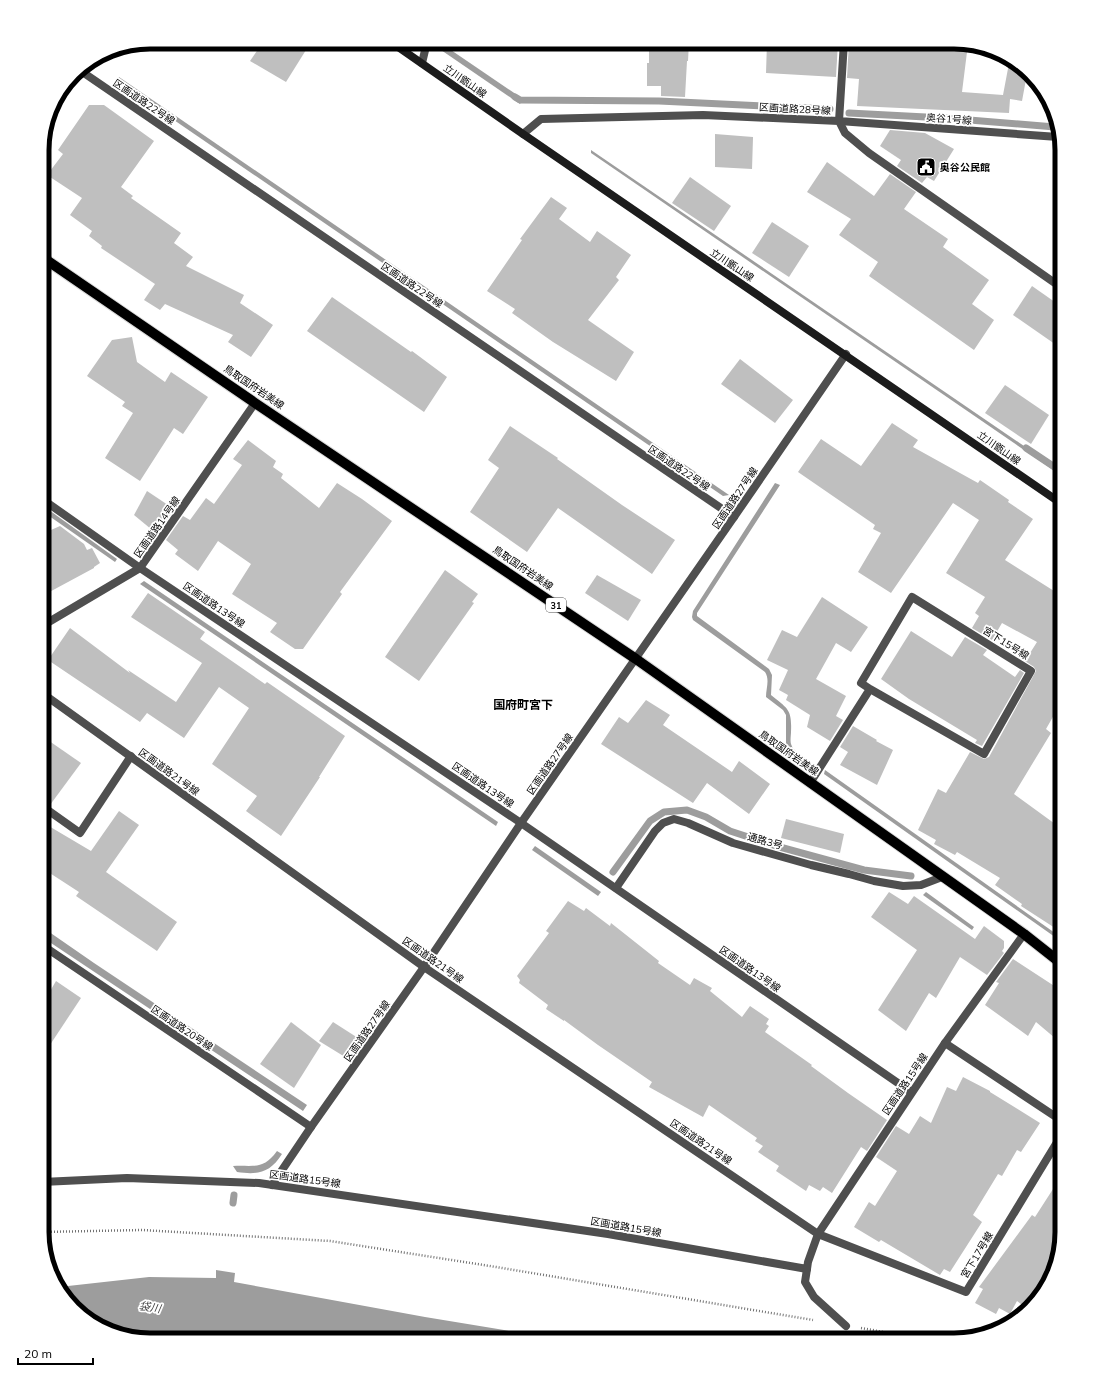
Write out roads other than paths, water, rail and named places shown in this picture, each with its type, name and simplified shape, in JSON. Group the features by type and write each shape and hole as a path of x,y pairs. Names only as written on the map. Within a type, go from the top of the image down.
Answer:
{"main road":[{"name":"鳥取国府岩美線","path":"49,262 255,403 636,659 1024,934 1055,958"}],"street":[{"name":"立川甑山線","path":"401,49 1055,499"},
{"path":"422,63 425,49"},
{"path":"839,121 844,49"},
{"name":"区画道路22号線","path":"84,73 734,517"},
{"name":"区画道路28号線","path":"523,134 541,119 703,115 839,121 845,133 869,153 1055,283"},
{"name":"奥谷1号線","path":"839,121 1054,137"},
{"name":"区画道路27号線","path":"272,1185 310,1127 424,967 521,823 846,354"},
{"name":"区画道路14号線","path":"49,622 140,568 255,403"},
{"name":"区画道路13号線","path":"49,503 140,568 521,823 911,1092"},
{"name":"宮下15号線","path":"912,597 1031,671 984,754 870,689 861,683 912,597"},
{"path":"810,783 870,689"},
{"name":"区画道路21号線","path":"49,698 424,967 818,1234"},
{"path":"49,811 80,833 131,756"},
{"name":"通路3号","path":"616,888 655,831 663,824 674,819 688,823 733,842 811,865 874,881 903,886 921,885 942,876"},
{"name":"区画道路15号線","path":"49,1182 127,1178 259,1183 608,1234 807,1269 818,1234 911,1092 1024,934"},
{"name":"区画道路20号線","path":"49,950 310,1127"},
{"path":"945,1043 1055,1116"},
{"name":"宮下17号線","path":"818,1234 966,1292 1055,1146"},
{"path":"807,1269 805,1282 814,1297 846,1326"}],"water":[{"path":"449,49 523,99 520,104 441,50"},
{"path":"119,77 729,495 723,496 117,81"},
{"path":"591,150 1055,467 1055,471 591,153"},
{"path":"775,483 780,485 697,613 697,616 769,669 772,675 771,695 788,710 790,714 792,747 812,763 810,767 788,750 786,745 786,715 783,710 766,697 768,681 765,672 693,620 692,617 693,611"},
{"path":"49,510 117,559 115,562 49,516"},
{"path":"144,581 498,822 496,826 140,584"},
{"path":"825,770 1055,933 1055,937 824,774"},
{"path":"535,846 601,892 598,896 532,850"},
{"path":"926,892 974,927 972,930 923,895"},
{"path":"49,932 307,1105 303,1111 49,942"},
{"path":"277,1151 282,1154 273,1165 263,1171 257,1173 237,1172 233,1166 253,1166 263,1164"},
{"name":"袋川","path":"216,1270 235,1273 234,1282 518,1333 136,1332 124,1330 99,1320 78,1304 65,1286 149,1277 216,1278"}],"waterway":[{"path":"515,97 520,100 659,101 830,109"},
{"path":"849,113 945,118 1052,127"},
{"path":"1026,448 1055,467"},
{"path":"613,872 650,821 664,812 687,810 706,817 730,831 776,846 864,870 911,876"},
{"path":"233,1203 234,1195"}],"place":[{"name":"奥谷公民館","path":"926,167"}],"district":[{"name":"国府町宮下","path":"523,704"}]}
